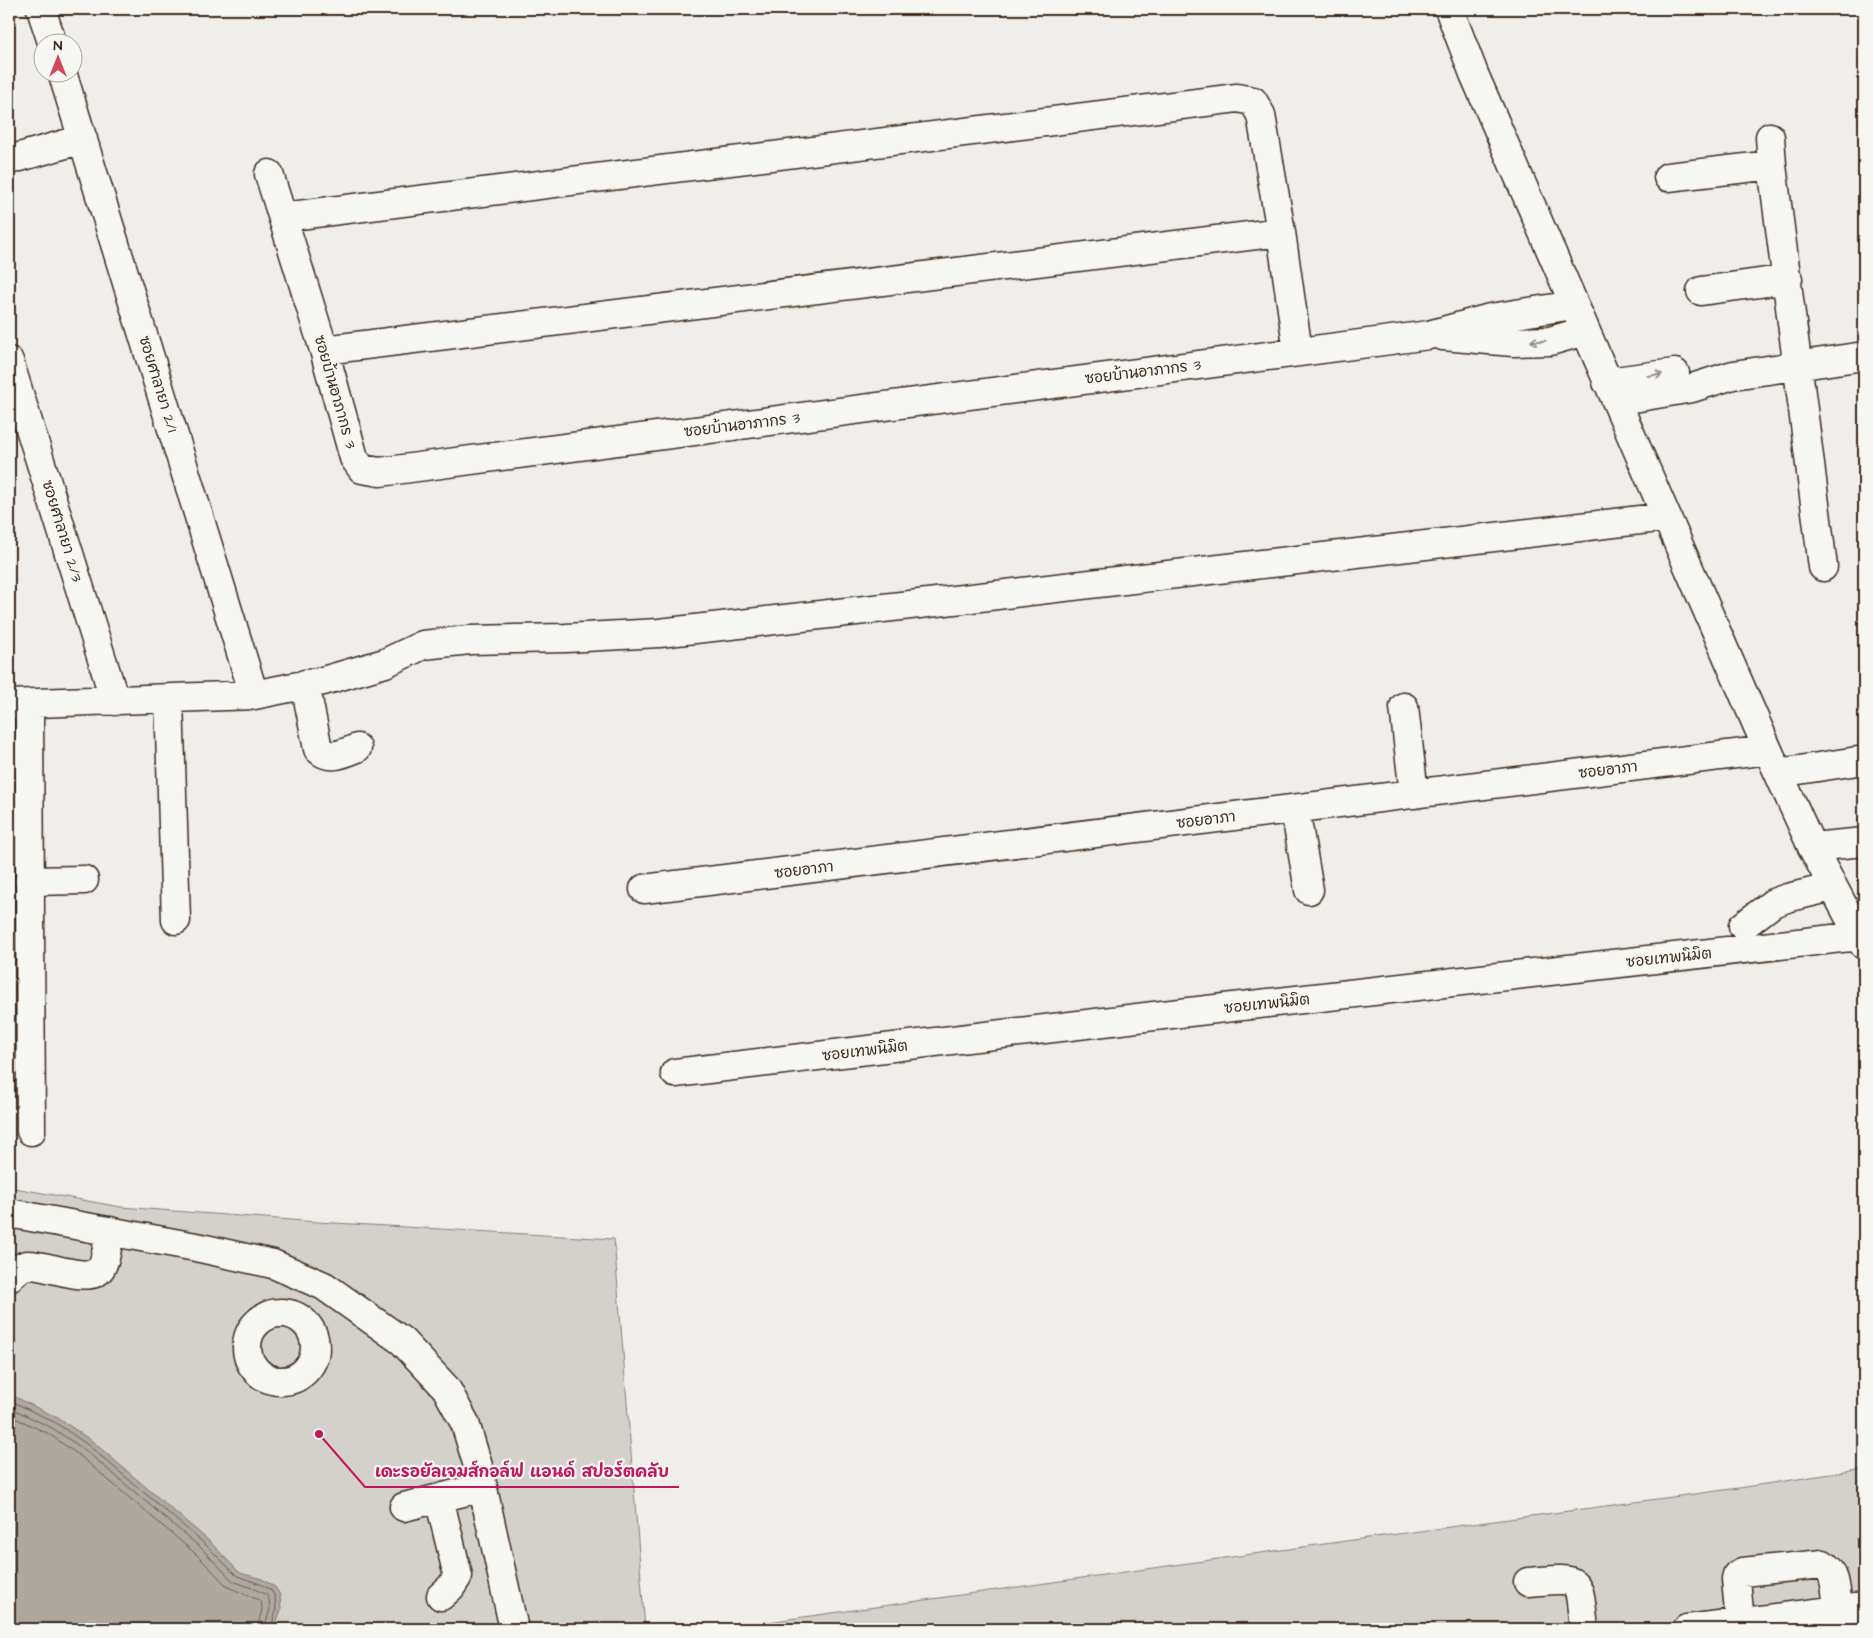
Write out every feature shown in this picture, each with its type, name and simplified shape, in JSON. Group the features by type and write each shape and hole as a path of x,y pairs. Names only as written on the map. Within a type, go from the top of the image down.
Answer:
{"street":[{"path":"41,9 49,32"},
{"path":"1449,9 1474,74 1585,332 1773,761 1812,848 1860,929"},
{"name":"ซอยศาลายา 2/1","path":"65,82 254,695"},
{"path":"282,217 1237,98 1254,101 1261,116 1281,232 1298,352"},
{"path":"1770,137 1823,567"},
{"path":"9,160 83,139"},
{"path":"1668,177 1772,164"},
{"name":"ซอยบ้านอาภากร 3","path":"269,174 324,350 354,458 362,469 380,472 1429,335 1490,318 1574,305"},
{"path":"324,350 1281,232"},
{"path":"1700,291 1788,279"},
{"name":"ซอยบ้านอาภากร 3","path":"1429,335 1513,342 1550,341 1585,332"},
{"path":"1612,391 1692,388 1733,375 1864,356"},
{"name":"ซอยศาลายา 2/3","path":"9,361 115,701"},
{"path":"31,1131 30,881 19,704 254,695 385,663 423,645 470,640 566,638 659,633 1666,516"},
{"path":"305,684 318,749 330,756 357,748"},
{"path":"169,699 176,920"},
{"path":"1404,707 1414,794"},
{"name":"ซอยอาภา","path":"644,890 1414,794 1773,761 1864,760"},
{"path":"1295,809 1309,890"},
{"path":"1812,848 1864,842"},
{"path":"30,881 84,880"},
{"path":"1744,926 1773,903 1833,886"},
{"name":"ซอยเทพนิมิต","path":"675,1073 1135,1019 1860,929"},
{"path":"9,1213 196,1247 273,1264 324,1286 402,1341 446,1388 465,1423 483,1487 514,1629"},
{"path":"9,1278 27,1265 52,1268 87,1276 96,1274 102,1268 110,1231"},
{"path":"282,1312 296,1274"},
{"path":"308,1325 332,1292"},
{"path":"282,1312 292,1314 308,1325 315,1340 314,1355 308,1369 295,1378 280,1382 265,1378 253,1367 246,1353 247,1338 254,1324 267,1315 282,1312"},
{"path":"404,1506 483,1487"},
{"path":"439,1498 458,1576 451,1587 441,1596"},
{"path":"1687,1629 1740,1623 1851,1608 1829,1567 1823,1564 1742,1572 1737,1575 1736,1579 1740,1623"},
{"path":"1528,1582 1570,1580 1576,1584 1580,1590 1584,1629"}],"shaded area":[{"path":"9,1187 121,1207 317,1222 614,1239 645,1629 9,1629"},
{"path":"1864,1469 1864,1629 706,1629 1739,1488"}],"water":[{"path":"9,1394 58,1418 92,1441 209,1541 240,1573 262,1579 275,1587 280,1595 281,1610 274,1629 14,1629 9,1627"}],"place":[{"name":"เดะรอยัลเจมส์กอล์ฟ แอนด์ สปอร์ตคลับ","path":"319,1434"}]}
